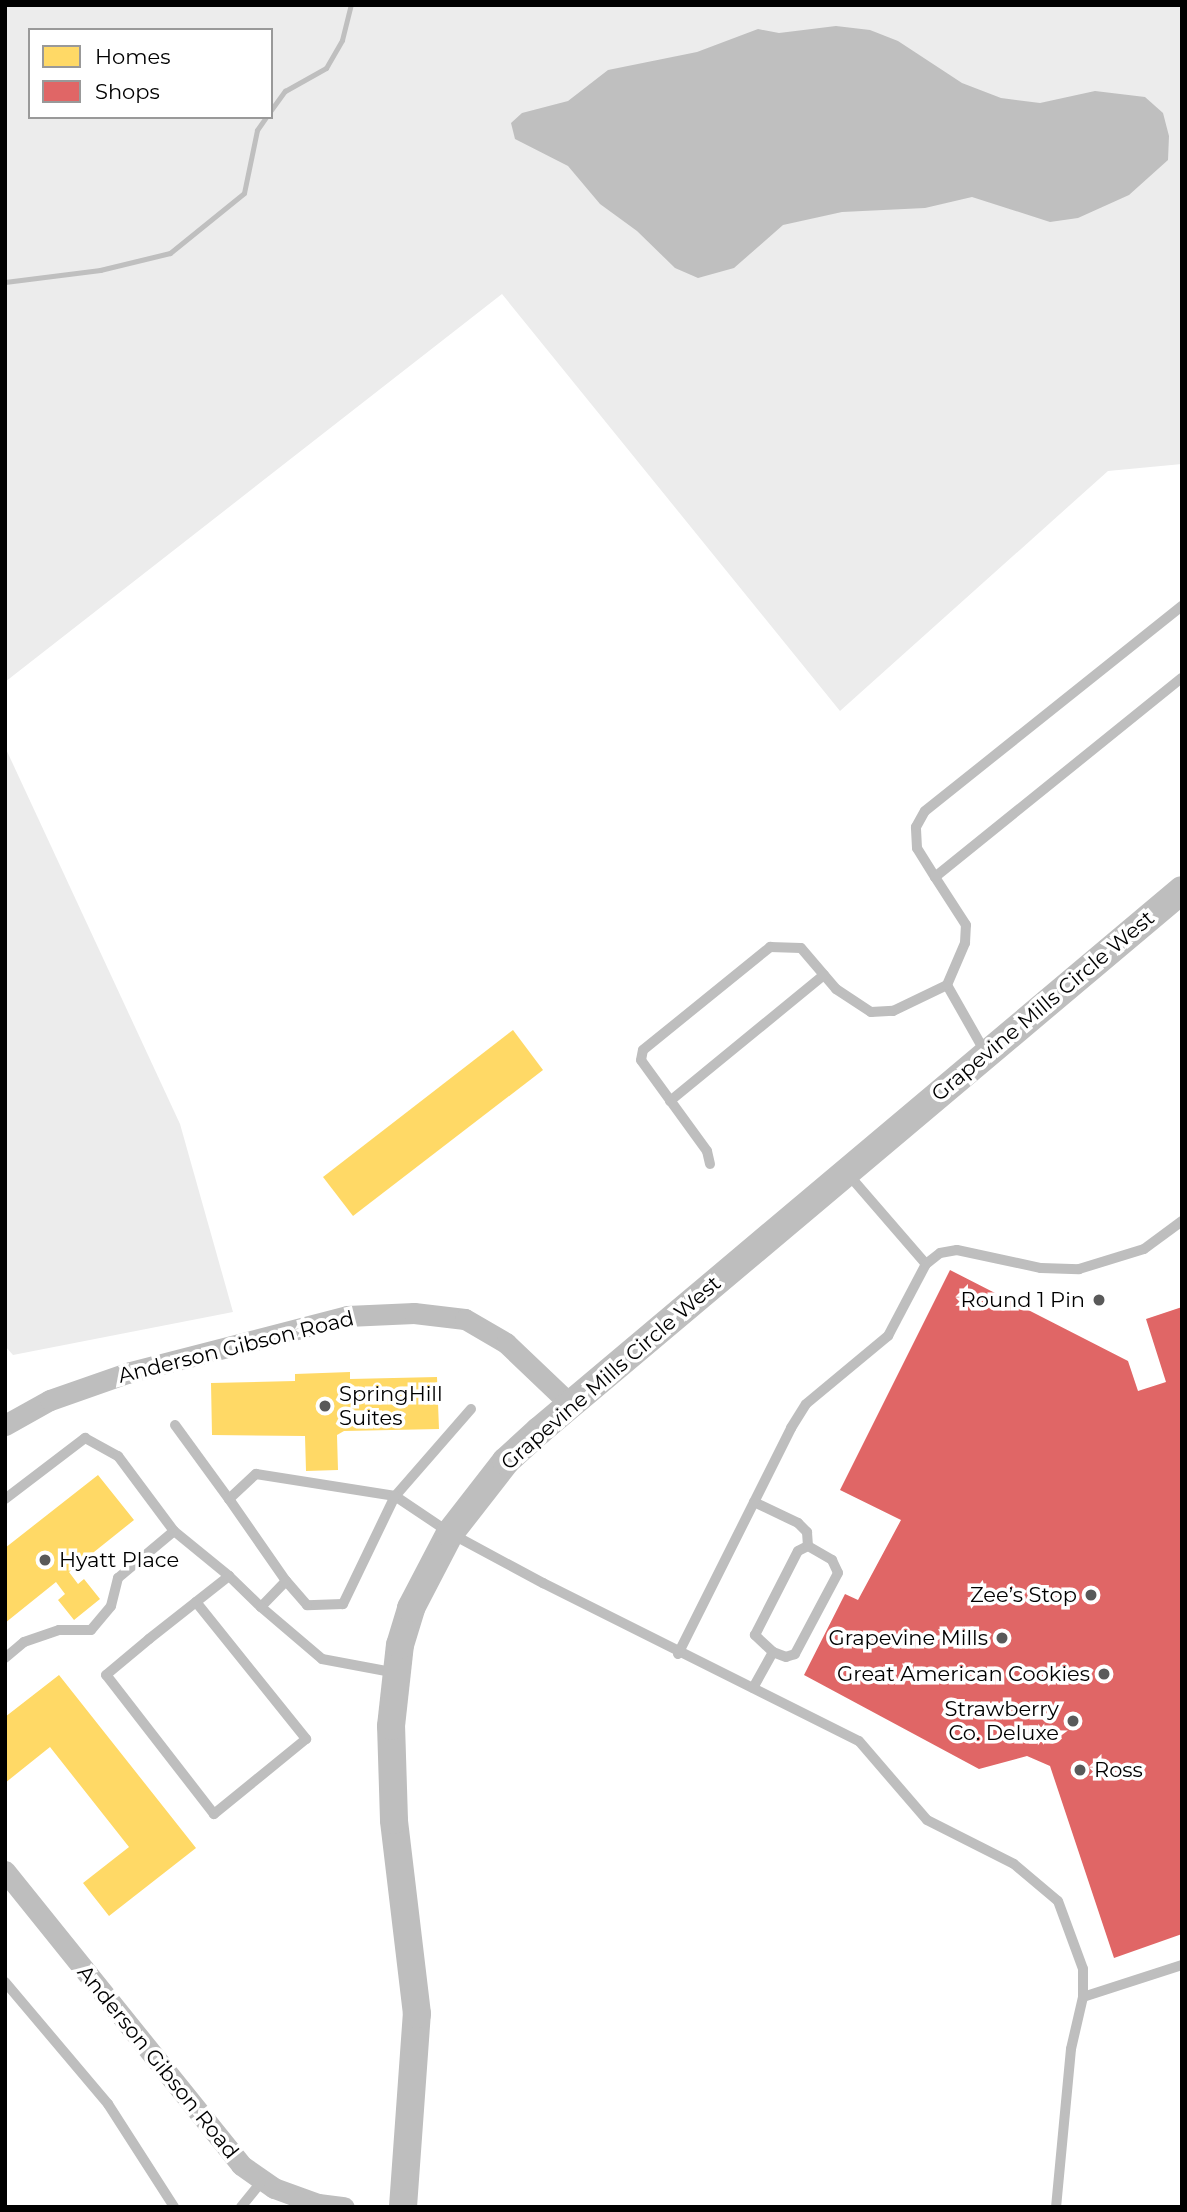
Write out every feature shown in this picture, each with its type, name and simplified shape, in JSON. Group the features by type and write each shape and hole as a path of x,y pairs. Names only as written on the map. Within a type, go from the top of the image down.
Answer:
{"street":[{"name":"Grapevine Mills Circle West","path":"403,2207 417,2014 394,1820 390,1726 397,1673 411,1608 450,1533 506,1461 1182,890"},
{"name":"Anderson Gibson Road","path":"5,1424 50,1400 127,1373 347,1317 414,1312 465,1319 506,1343 571,1405"},
{"name":"Anderson Gibson Road","path":"7,1877 241,2165 263,2180 318,2204 344,2207"}],"lane":[{"path":"710,1164 707,1151 640,1060 643,1050 770,947 801,948 854,1005 871,1012 893,1011 947,985 965,943 966,925 917,848 916,827 925,811 1182,606"},
{"path":"935,877 1182,678"},
{"path":"670,1101 824,975"},
{"path":"947,985 986,1054"},
{"path":"846,1172 926,1264"},
{"path":"678,1654 806,1405 888,1336 926,1264 940,1253 957,1250 1041,1268 1079,1269 1144,1249 1182,1221"},
{"path":"175,1425 286,1581 307,1605 343,1604 395,1496 471,1409"},
{"path":"5,1499 85,1438 118,1456 174,1531 322,1658 397,1673"},
{"path":"229,1499 256,1474 395,1496 450,1533 678,1654 859,1741 927,1820 1014,1864 1044,1886 1065,1914 1083,1969 1083,1997 1069,2068 1056,2207"},
{"path":"754,1502 799,1523 807,1532 808,1546"},
{"path":"5,1658 24,1642 59,1630 90,1630 111,1606 118,1578 174,1531"},
{"path":"808,1546 832,1560 838,1573 795,1654 786,1657 773,1652 755,1635 798,1551 808,1546"},
{"path":"196,1602 306,1739 214,1814 106,1675 196,1602 229,1576"},
{"path":"261,1607 286,1581"},
{"path":"753,1688 773,1652"},
{"path":"1083,1997 1182,1965"},
{"path":"5,1982 108,2104 174,2207"},
{"path":"241,2207 263,2180"}],"shaded area":[{"path":"5,5 1182,5 1182,464 1108,471 840,711 502,294 5,682"},
{"path":"836,26 870,30 898,41 962,83 1001,98 1040,103 1095,91 1145,97 1163,113 1169,136 1168,160 1129,195 1078,218 1050,222 972,197 925,208 842,212 783,225 734,268 698,278 675,268 637,231 600,204 568,166 515,139 511,123 522,113 568,101 608,70 697,52 758,29 779,33"},
{"path":"5,747 180,1124 233,1312 13,1355 5,1346"}],"building: Homes":[{"path":"513,1030 543,1070 353,1216 323,1177"},
{"name":"SpringHill Suites","path":"350,1372 350,1379 437,1377 439,1429 344,1431 337,1435 338,1470 306,1471 305,1436 212,1435 211,1383 295,1381 295,1374"},
{"name":"Hyatt Place","path":"98,1475 134,1520 69,1572 78,1584 84,1579 100,1599 74,1620 58,1600 65,1594 56,1582 5,1623 5,1548"},
{"path":"59,1675 196,1848 109,1916 83,1883 129,1847 50,1747 5,1783 5,1717"}],"building: Shops":[{"name":"Grapevine Mills","path":"950,1270 1128,1361 1138,1391 1166,1382 1146,1319 1182,1307 1182,1934 1114,1958 1050,1766 1027,1756 979,1769 804,1675 845,1594 858,1600 901,1520 840,1490"}],"waterway":[{"path":"273,107 285,91 326,68 342,40 351,5"},
{"path":"5,282 100,270 170,253 244,193 257,130 265,119"}],"place":[{"name":"Round 1 Pin","path":"1099,1300"},
{"name":"SpringHill Suites","path":"325,1406"},
{"name":"Hyatt Place","path":"45,1560"},
{"name":"Zee’s Stop","path":"1091,1595"},
{"name":"Grapevine Mills","path":"1002,1638"},
{"name":"Great American Cookies","path":"1104,1674"},
{"name":"Strawberry Co. Deluxe","path":"1073,1721"},
{"name":"Ross","path":"1080,1770"}]}
